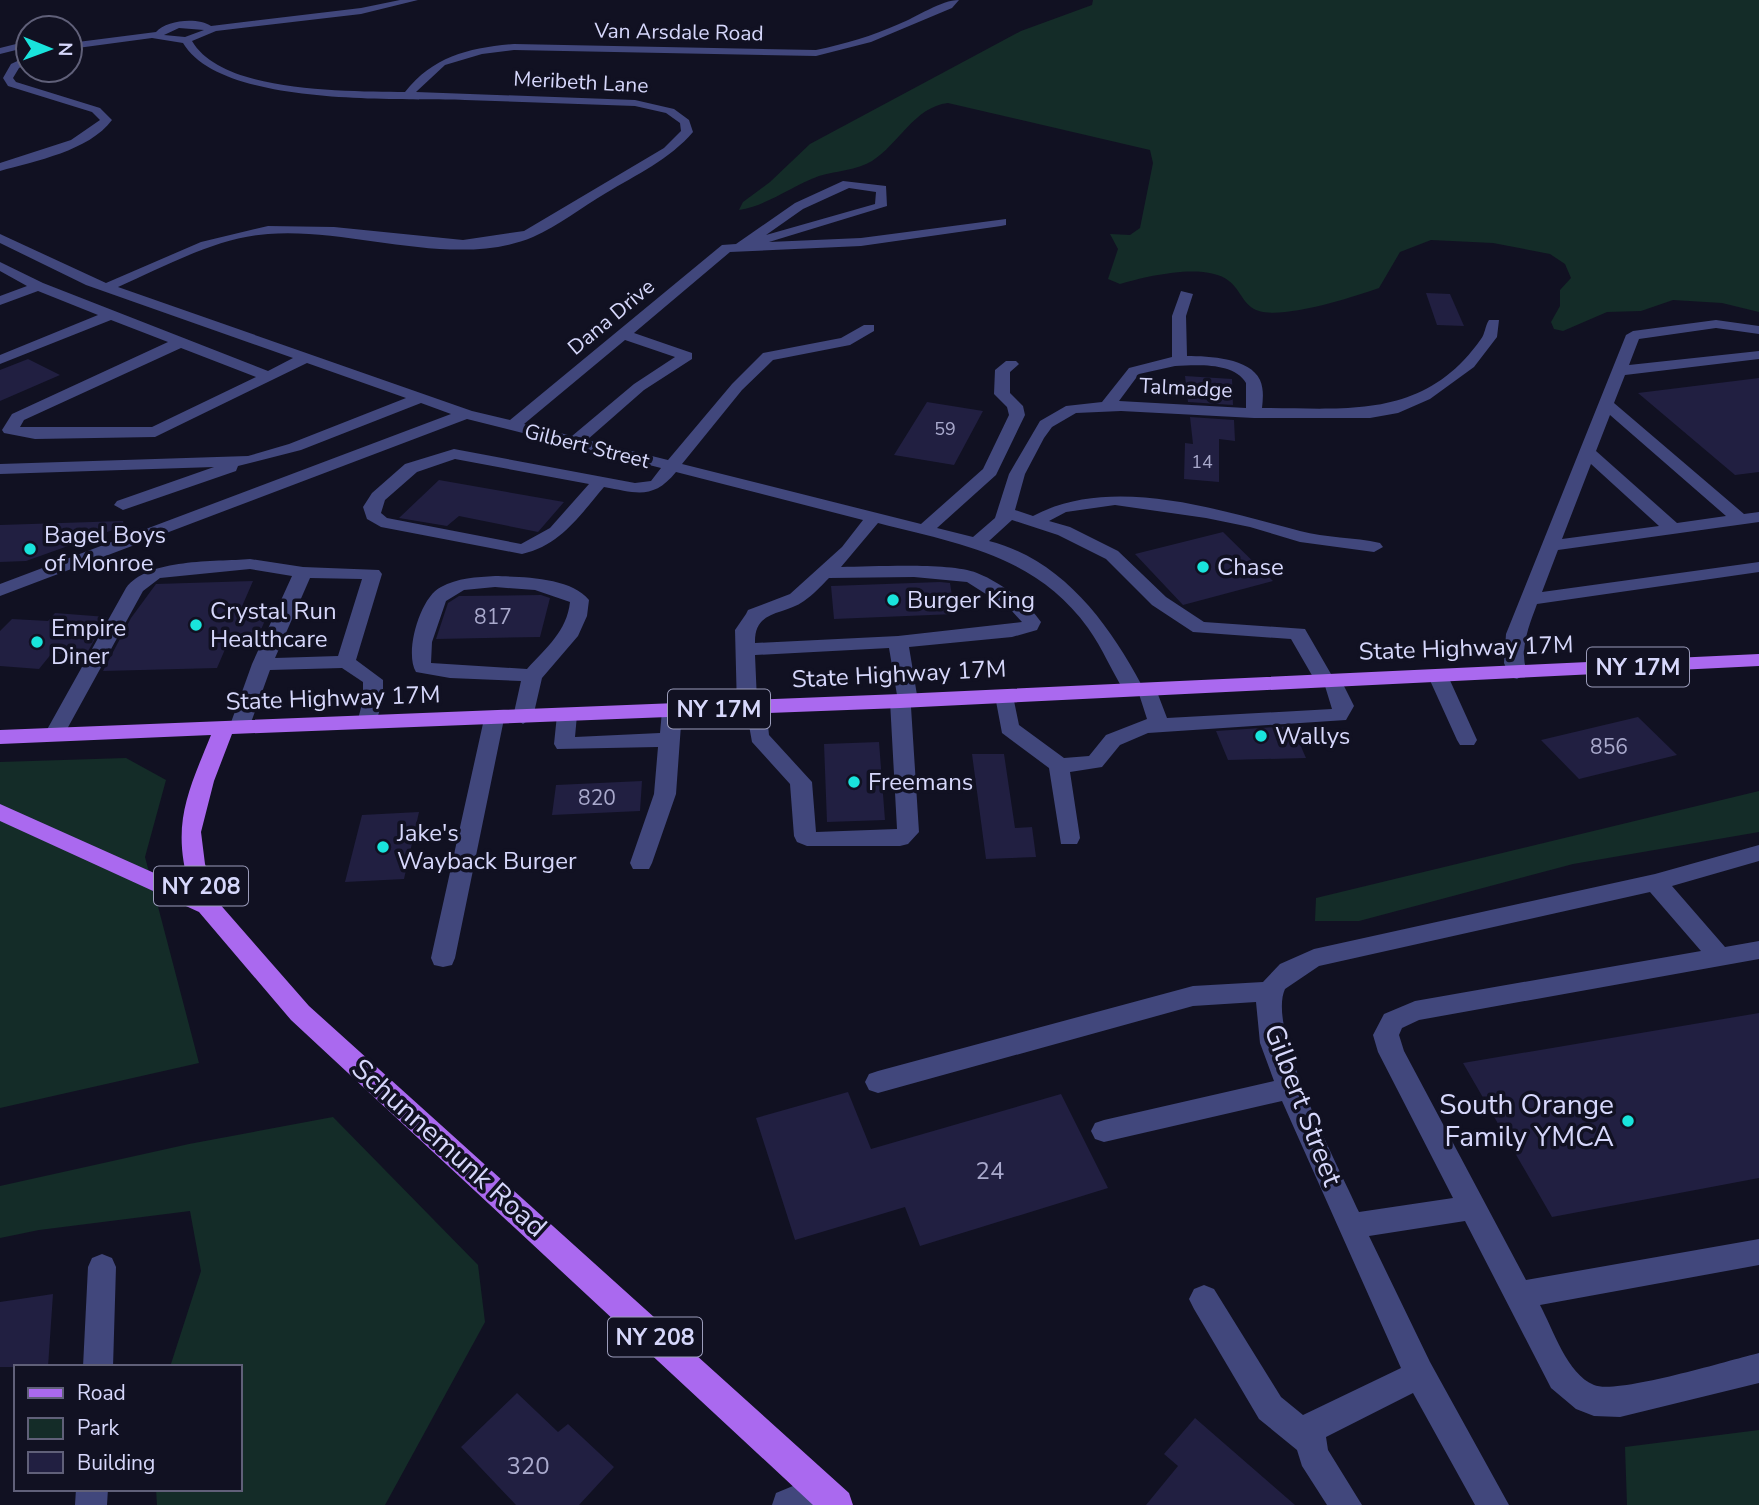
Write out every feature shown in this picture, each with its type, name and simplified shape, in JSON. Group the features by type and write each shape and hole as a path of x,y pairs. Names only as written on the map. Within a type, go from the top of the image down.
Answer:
{"main road":[{"name":"State Highway 17M","path":"0,737 752,708 1759,660"},
{"name":"Schunnemunk Road","path":"231,728 203,781 190,832 194,864 207,906 300,1013 830,1498"},
{"path":"0,812 207,906"}],"street":[{"path":"84,44 156,35 169,27 187,24 211,29 361,11 414,0"},
{"name":"Van Arsdale Road","path":"408,95 420,78 436,63 483,50 514,47 816,53 837,50 905,24 949,6 954,0"},
{"path":"156,35 168,41 186,40 209,34 211,29"},
{"path":"84,32 103,32 112,40"},
{"name":"Meribeth Lane","path":"99,284 212,242 243,234 277,230 346,230 459,246 504,242 552,220 668,150 687,132 685,122 670,111 635,103 334,92 248,79 202,61 193,54 186,40"},
{"path":"0,167 86,138 103,126 106,120 96,110 12,84 8,78 14,68"},
{"path":"847,184 882,190 881,206 741,246 799,206 847,184"},
{"path":"741,246 861,242 1002,222"},
{"name":"Gilbert Street","path":"0,238 99,284 466,414 573,443 977,542 1037,568 1070,594 1104,633 1159,723"},
{"name":"Dana Drive","path":"511,427 727,248 741,246"},
{"path":"0,266 38,286 269,377"},
{"path":"0,301 38,286"},
{"path":"1180,360 1179,316 1186,294"},
{"path":"0,360 110,315"},
{"name":"Talmadge","path":"977,542 991,533 1006,513 1017,474 1046,424 1072,409 1108,406 1254,412 1370,413 1391,410 1412,404 1458,373 1481,352 1494,323"},
{"path":"1517,673 1514,663 1516,634 1630,339 1638,332 1723,324 1759,330"},
{"path":"600,482 556,534 536,546 522,549 381,522 373,515 372,507 379,497 411,468 454,453 635,488 656,485 737,387 768,356 845,342 869,328"},
{"path":"573,443 639,387 687,356 623,334"},
{"path":"181,342 18,417 10,430 36,434 155,432 307,357"},
{"path":"1618,371 1759,355"},
{"path":"1108,406 1131,373 1149,363 1180,360 1242,370 1251,377 1255,385 1254,412"},
{"path":"925,529 990,471 1017,415 1015,406 1002,394 1003,370 1011,364"},
{"path":"123,505 295,447 420,398"},
{"path":"1605,402 1740,519"},
{"path":"0,590 466,414"},
{"path":"1586,451 1673,529"},
{"path":"0,469 248,461"},
{"path":"1034,522 1062,507 1115,500 1206,513 1253,522 1300,537 1374,547"},
{"path":"1006,513 1064,531 1112,555 1159,601 1200,628 1298,633 1344,706 1339,715 1159,723 1125,732 1113,740 1095,762 1059,766"},
{"path":"874,517 848,551 797,598 755,614 745,630 752,708 759,737 801,782 805,836 815,840 900,838 908,832 904,701 898,642"},
{"path":"1551,545 1759,517"},
{"path":"54,735 135,589 144,579 156,573 250,564 303,572 373,574 346,662"},
{"path":"1530,599 1759,566"},
{"path":"231,728 303,572"},
{"path":"746,649 898,642 1012,631 1030,626 1032,622 1018,606 972,577 914,572 823,573"},
{"path":"0,583 24,582"},
{"path":"523,717 532,676 568,636 579,616 580,600 568,592 540,585 465,584 446,590 433,604 418,653 423,668 439,671 505,671 532,676"},
{"path":"262,664 346,662 373,680 373,700 367,723"},
{"path":"1438,676 1466,740"},
{"path":"1005,696 1009,728 1049,755 1059,766 1069,838"},
{"path":"641,863 665,794 672,711"},
{"path":"567,715 564,744 670,740"},
{"path":"443,958 494,719"},
{"name":"Gilbert Street","path":"1493,1505 1418,1375 1350,1226 1292,1088 1271,1027 1268,1007 1271,991 1287,970 1314,957 1655,882 1759,853"},
{"path":"1655,882 1720,957"},
{"path":"1759,950 1415,1011 1393,1021 1386,1035 1391,1052 1562,1377 1578,1396 1588,1401 1620,1402 1759,1368"},
{"path":"878,1082 1193,996 1271,991"},
{"path":"1104,1131 1292,1088"},
{"path":"1350,1226 1473,1207"},
{"path":"1519,1294 1759,1252"},
{"path":"98,1365 102,1267"},
{"path":"1204,1300 1270,1408 1309,1440"},
{"path":"1346,1505 1313,1455 1309,1440 1310,1431 1316,1425 1418,1375"},
{"path":"789,1505 830,1498"}],"green space":[{"path":"1093,0 1759,0 1759,312 1722,303 1673,300 1641,311 1607,312 1563,331 1554,329 1551,322 1560,306 1560,290 1571,278 1565,264 1550,254 1493,243 1431,240 1400,252 1379,288 1301,310 1270,313 1254,309 1229,281 1206,272 1176,272 1120,284 1108,279 1118,249 1110,234 1130,235 1140,228 1153,163 1150,150 948,103 926,111 872,161 819,176 760,204 739,210 743,202 770,182 810,144 1021,31 1092,5"},
{"path":"126,758 166,780 145,857 199,1063 0,1108 0,762"},
{"path":"1759,791 1759,832 1573,864 1359,921 1315,921 1316,898"},
{"path":"333,1117 478,1265 485,1322 385,1505 157,1505 156,1491 242,1491 242,1365 171,1365 201,1271 190,1211 39,1230 0,1238 0,1186 189,1144"},
{"path":"1759,1430 1759,1505 1627,1505 1625,1447"}],"building":[{"path":"1426,293 1450,294 1464,326 1437,325"},
{"path":"28,359 60,375 0,401 0,370"},
{"path":"1185,376 1232,379 1233,405 1188,402"},
{"path":"1759,378 1759,472 1735,475 1638,393"},
{"path":"927,402 983,411 954,465 894,455"},
{"path":"1190,417 1234,420 1235,441 1219,439 1219,482 1184,479 1185,443 1193,444"},
{"path":"439,480 564,502 538,532 459,516 447,526 399,518"},
{"name":"Bagel Boys of Monroe","path":"123,521 124,526 26,561 0,562 0,525"},
{"name":"Chase","path":"1223,532 1273,581 1183,605 1135,554"},
{"name":"Crystal Run Healthcare","path":"253,581 240,611 269,611 257,639 229,640 217,668 103,671 131,618 156,584"},
{"name":"Burger King","path":"950,583 955,614 834,619 831,586"},
{"path":"541,595 550,598 540,637 436,639 448,603 459,596"},
{"name":"Empire Diner","path":"55,613 107,617 86,655 52,653 39,669 0,666 0,631 12,619 48,621"},
{"path":"1638,717 1677,755 1579,779 1541,740"},
{"name":"Wallys","path":"1292,726 1306,758 1228,760 1216,731"},
{"name":"Freemans","path":"879,742 885,820 827,822 824,744"},
{"path":"972,754 1004,754 1015,828 1032,827 1036,857 986,859"},
{"path":"642,781 640,811 552,815 556,785"},
{"name":"Jake's Wayback Burger","path":"419,812 404,879 345,882 362,815"},
{"name":"South Orange Family YMCA","path":"1759,1013 1759,1178 1552,1217 1463,1063"},
{"path":"848,1092 871,1149 1061,1094 1108,1188 920,1246 905,1207 795,1240 756,1118"},
{"path":"53,1294 48,1365 0,1367 0,1302"},
{"path":"517,1393 558,1432 568,1424 614,1467 579,1505 516,1505 461,1447"},
{"path":"1195,1418 1295,1505 1146,1505 1178,1466 1164,1454"}],"place":[{"name":"Bagel Boys of Monroe","path":"30,549"},
{"name":"Chase","path":"1203,567"},
{"name":"Burger King","path":"893,600"},
{"name":"Crystal Run Healthcare","path":"196,625"},
{"name":"Empire Diner","path":"37,642"},
{"name":"Wallys","path":"1261,736"},
{"name":"Freemans","path":"854,782"},
{"name":"Jake's Wayback Burger","path":"383,847"},
{"name":"South Orange Family YMCA","path":"1628,1121"}]}
